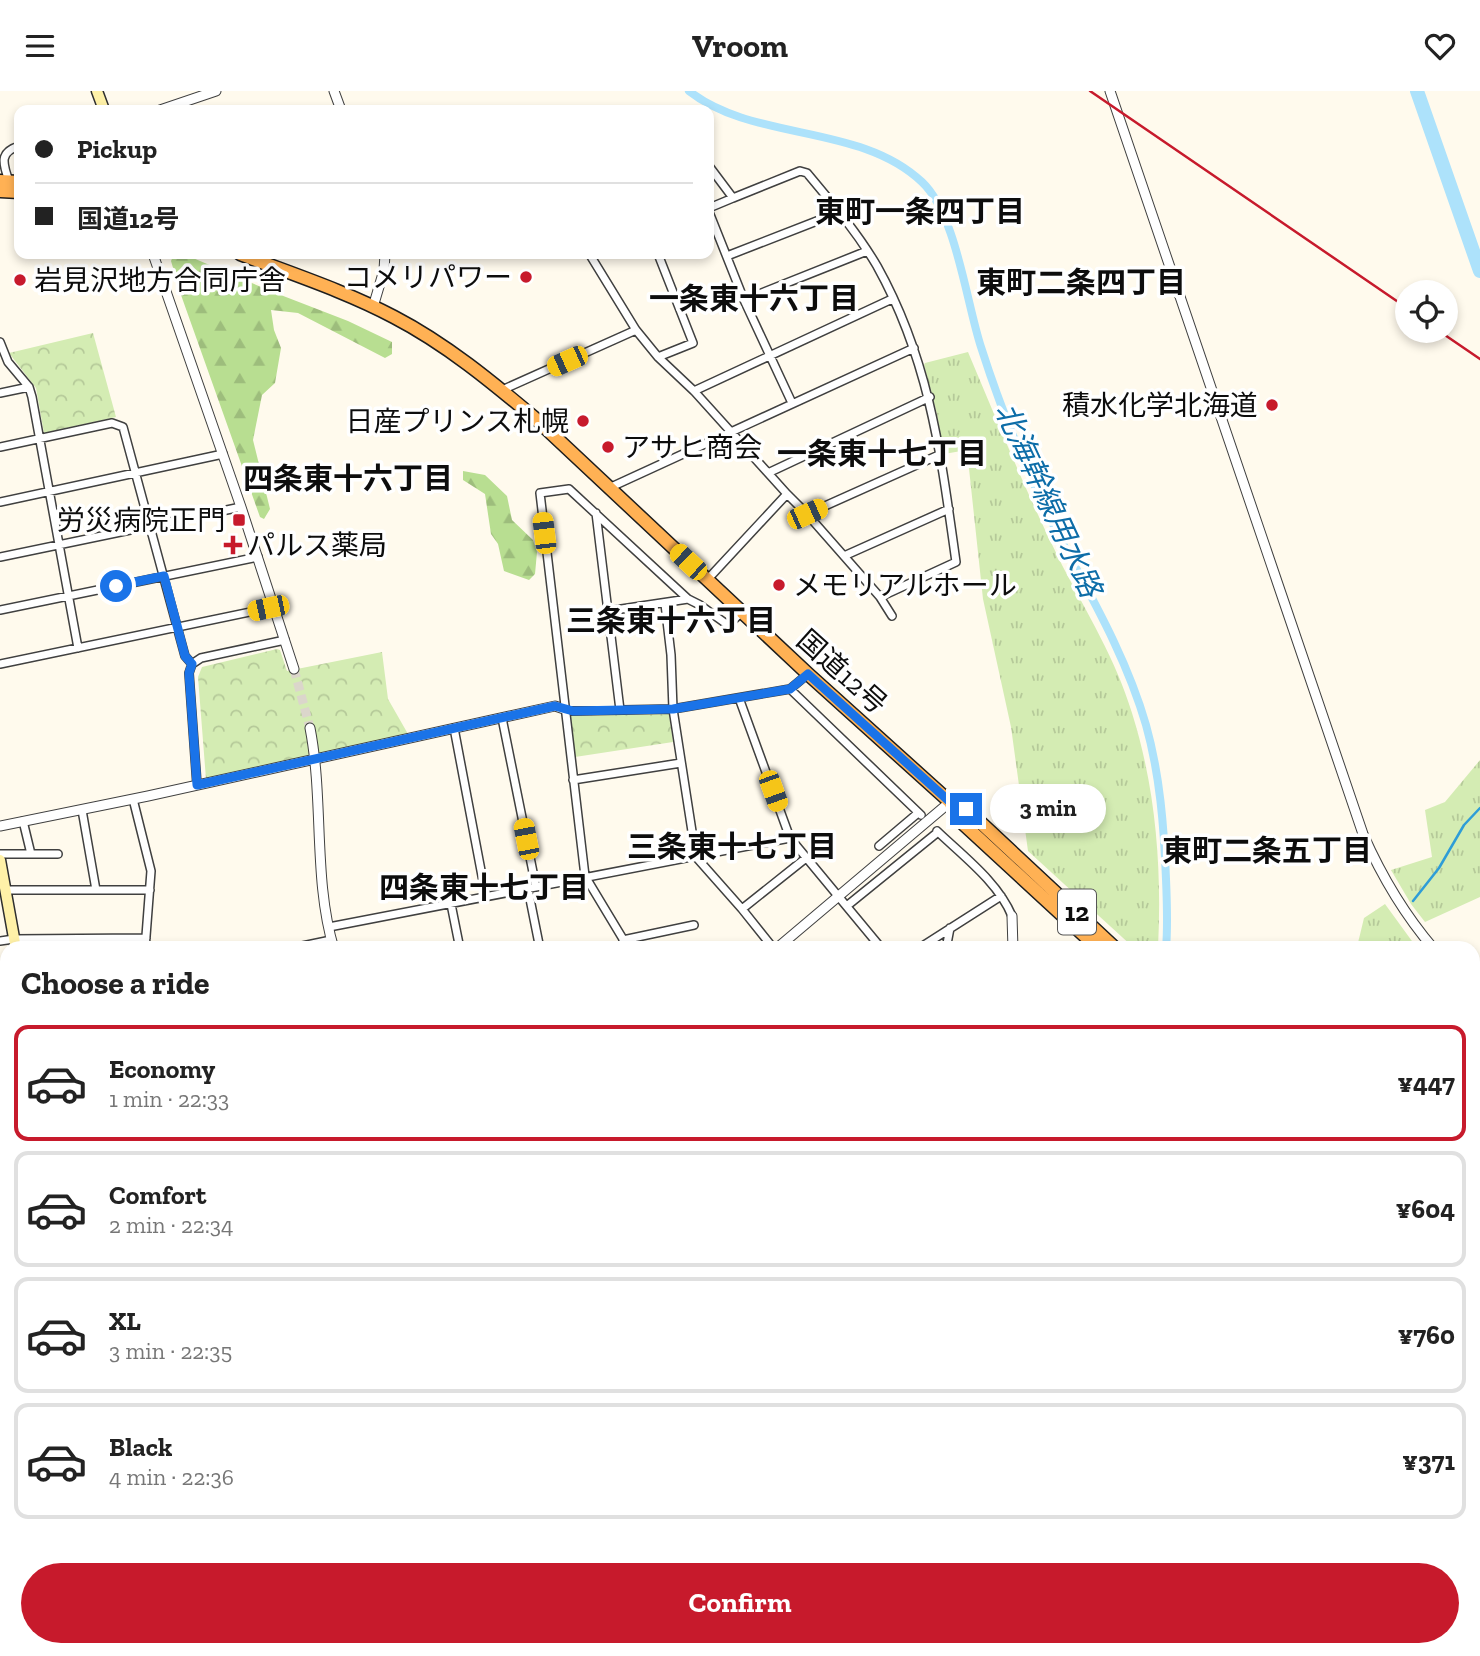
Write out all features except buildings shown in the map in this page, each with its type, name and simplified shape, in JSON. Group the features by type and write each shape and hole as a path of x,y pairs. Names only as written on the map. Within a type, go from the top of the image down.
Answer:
{"highway":[{"name":"国道12号","path":"253,259 342,293"},
{"name":"国道12号","path":"274,259 373,307 447,349 502,390 808,674 950,802 966,809 1107,941"},
{"name":"国道12号","path":"950,802 958,819 1090,941"}],"main road":[{"path":"0,860 4,896 14,941"}],"street":[{"path":"175,105 216,91"},
{"path":"1110,91 1363,834 1392,894 1427,941"},
{"path":"7,184 2,154 6,149 14,147"},
{"path":"714,208 800,171 807,173 840,212 867,251 914,348 930,397 956,562 880,597"},
{"path":"714,173 733,198"},
{"path":"727,256 840,212"},
{"path":"714,223 744,300 792,403"},
{"path":"744,300 867,251"},
{"path":"155,259 294,669"},
{"path":"373,307 384,270 384,259"},
{"path":"594,259 636,330 658,358 694,391 807,514 880,597 892,616"},
{"path":"658,358 692,343 661,259"},
{"path":"694,391 892,299"},
{"path":"502,390 636,330"},
{"path":"0,342 8,362 29,387 78,648"},
{"path":"609,488 914,348"},
{"path":"0,393 29,387"},
{"path":"768,473 930,397"},
{"path":"0,447 112,423 123,427 185,656 192,664"},
{"path":"0,502 223,454"},
{"path":"807,514 941,454"},
{"path":"694,925 623,940 585,876 540,493 569,489 688,599 729,624 742,612"},
{"path":"707,580 787,494"},
{"path":"0,557 241,507"},
{"path":"844,556 948,509"},
{"path":"596,512 620,710"},
{"path":"0,610 258,557"},
{"path":"608,611 688,599"},
{"path":"665,604 671,655 673,709 696,857 769,941"},
{"path":"0,664 274,607"},
{"path":"197,785 189,673 192,664 201,658 285,640"},
{"path":"0,826 555,706 564,709 673,709 790,689 808,674"},
{"path":"790,689 919,814 879,846"},
{"path":"739,698 790,838 876,941"},
{"path":"502,718 539,941"},
{"path":"310,728 316,759 322,884 332,941"},
{"path":"454,729 486,897"},
{"path":"573,780 681,763"},
{"path":"133,799 151,871 146,941"},
{"path":"785,941 950,802"},
{"path":"82,810 96,890"},
{"path":"23,821 31,854"},
{"path":"848,905 937,831 1001,896 1012,916 1013,941"},
{"path":"329,927 790,838"},
{"path":"0,855 58,854"},
{"path":"743,909 806,857"},
{"path":"4,896 96,890 150,890"},
{"path":"930,941 1001,896"},
{"path":"451,904 458,941"},
{"path":"948,941 950,928"},
{"path":"80,941 146,938"}],"green space":[{"path":"195,259 348,321 392,342 392,354 385,358 298,313 271,310 274,330 281,348 275,383 262,395 253,440 270,509 264,519 260,517 171,261"},
{"path":"93,333 116,417 44,433 36,388 9,353"},
{"path":"968,352 1037,512 1125,693 1147,771 1156,829 1158,941 1126,941 1028,851 1011,727 983,599 967,450 944,454 925,363"},
{"path":"463,471 485,475 507,496 512,520 533,540 537,552 535,574 529,580 504,571 498,544 491,534 485,494 463,480"},
{"path":"280,650 287,671 382,652 388,699 408,734 206,779 198,677 202,667"},
{"path":"669,714 673,742 575,757 570,716"},
{"path":"1480,760 1480,897 1425,922 1391,870 1432,857 1425,810 1445,802"},
{"path":"1385,904 1412,941 1358,941 1364,918"}],"waterway":[{"name":"北海幹線用水路","path":"689,91 712,105"},
{"path":"1417,91 1480,271"},
{"name":"北海幹線用水路","path":"714,106 775,127 869,150 897,163 922,182 934,196 952,236 981,347 1007,421 1049,517 1119,653 1146,725 1155,763 1162,821 1166,941"},
{"path":"1413,901 1439,868 1464,825 1480,808"}],"tunnel":[{"path":"294,669 310,728"}],"railway":[{"path":"1090,91 1395,300"},
{"path":"1457,343 1480,359"}],"place":[{"name":"コメリパワー","path":"526,277"},
{"name":"岩見沢地方合同庁舎","path":"20,280"},
{"name":"積水化学北海道","path":"1272,405"},
{"name":"日産プリンス札幌","path":"583,421"},
{"name":"アサヒ商会","path":"608,447"},
{"name":"労災病院正門","path":"239,520"},
{"name":"パルス薬局","path":"233,545"},
{"name":"メモリアルホール","path":"779,585"}],"district":[{"name":"東町一条四丁目","path":"920,212"},
{"name":"東町二条四丁目","path":"1081,283"},
{"name":"一条東十六丁目","path":"754,299"},
{"name":"一条東十七丁目","path":"882,454"},
{"name":"四条東十六丁目","path":"348,479"},
{"name":"三条東十六丁目","path":"671,621"},
{"name":"三条東十七丁目","path":"732,847"},
{"name":"東町二条五丁目","path":"1267,851"},
{"name":"四条東十七丁目","path":"484,888"}],"route":[{"path":"116,586 164,576 185,656 192,664 189,673 197,785 555,706 573,711 673,709 790,689 808,674 950,802 966,809"}]}
